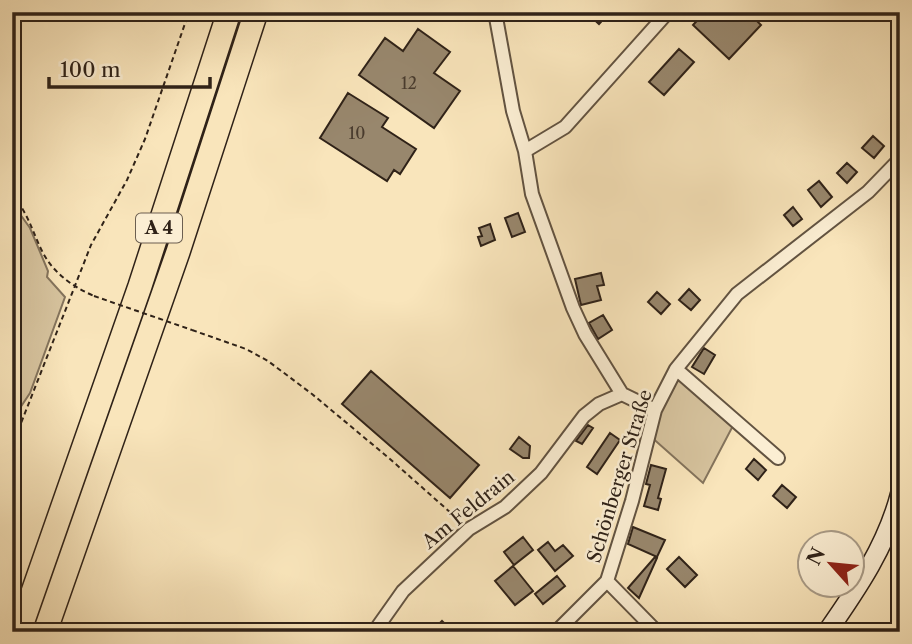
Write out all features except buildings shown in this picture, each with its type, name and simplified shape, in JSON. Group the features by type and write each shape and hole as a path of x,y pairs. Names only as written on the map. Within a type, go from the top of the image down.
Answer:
{"highway":[{"name":"A 4","path":"19,632 140,286 229,12"},
{"name":"A 4","path":"45,632 178,252 256,12"}],"street":[{"path":"495,12 532,194 573,308 585,334 622,394 655,410"},
{"path":"525,151 565,127 668,12"},
{"name":"Schönberger Straße","path":"556,632 607,581 632,501 655,410 676,369 737,294 868,192 900,159"},
{"path":"676,369 778,458"},
{"name":"Am Feldrain","path":"374,632 403,591 469,529 505,507 541,473 584,416 599,404 622,394"},
{"path":"827,632 861,585 899,500"},
{"path":"607,581 657,632"}],"path":[{"path":"12,446 91,244 127,180 145,139 189,12"},
{"path":"12,195 21,204 51,266 75,288 239,346 268,362 312,394 469,529"}],"shaded area":[{"path":"12,203 30,228 48,271 47,277 65,297 30,393 12,420"},
{"path":"676,369 736,420 703,483 649,435"}]}
